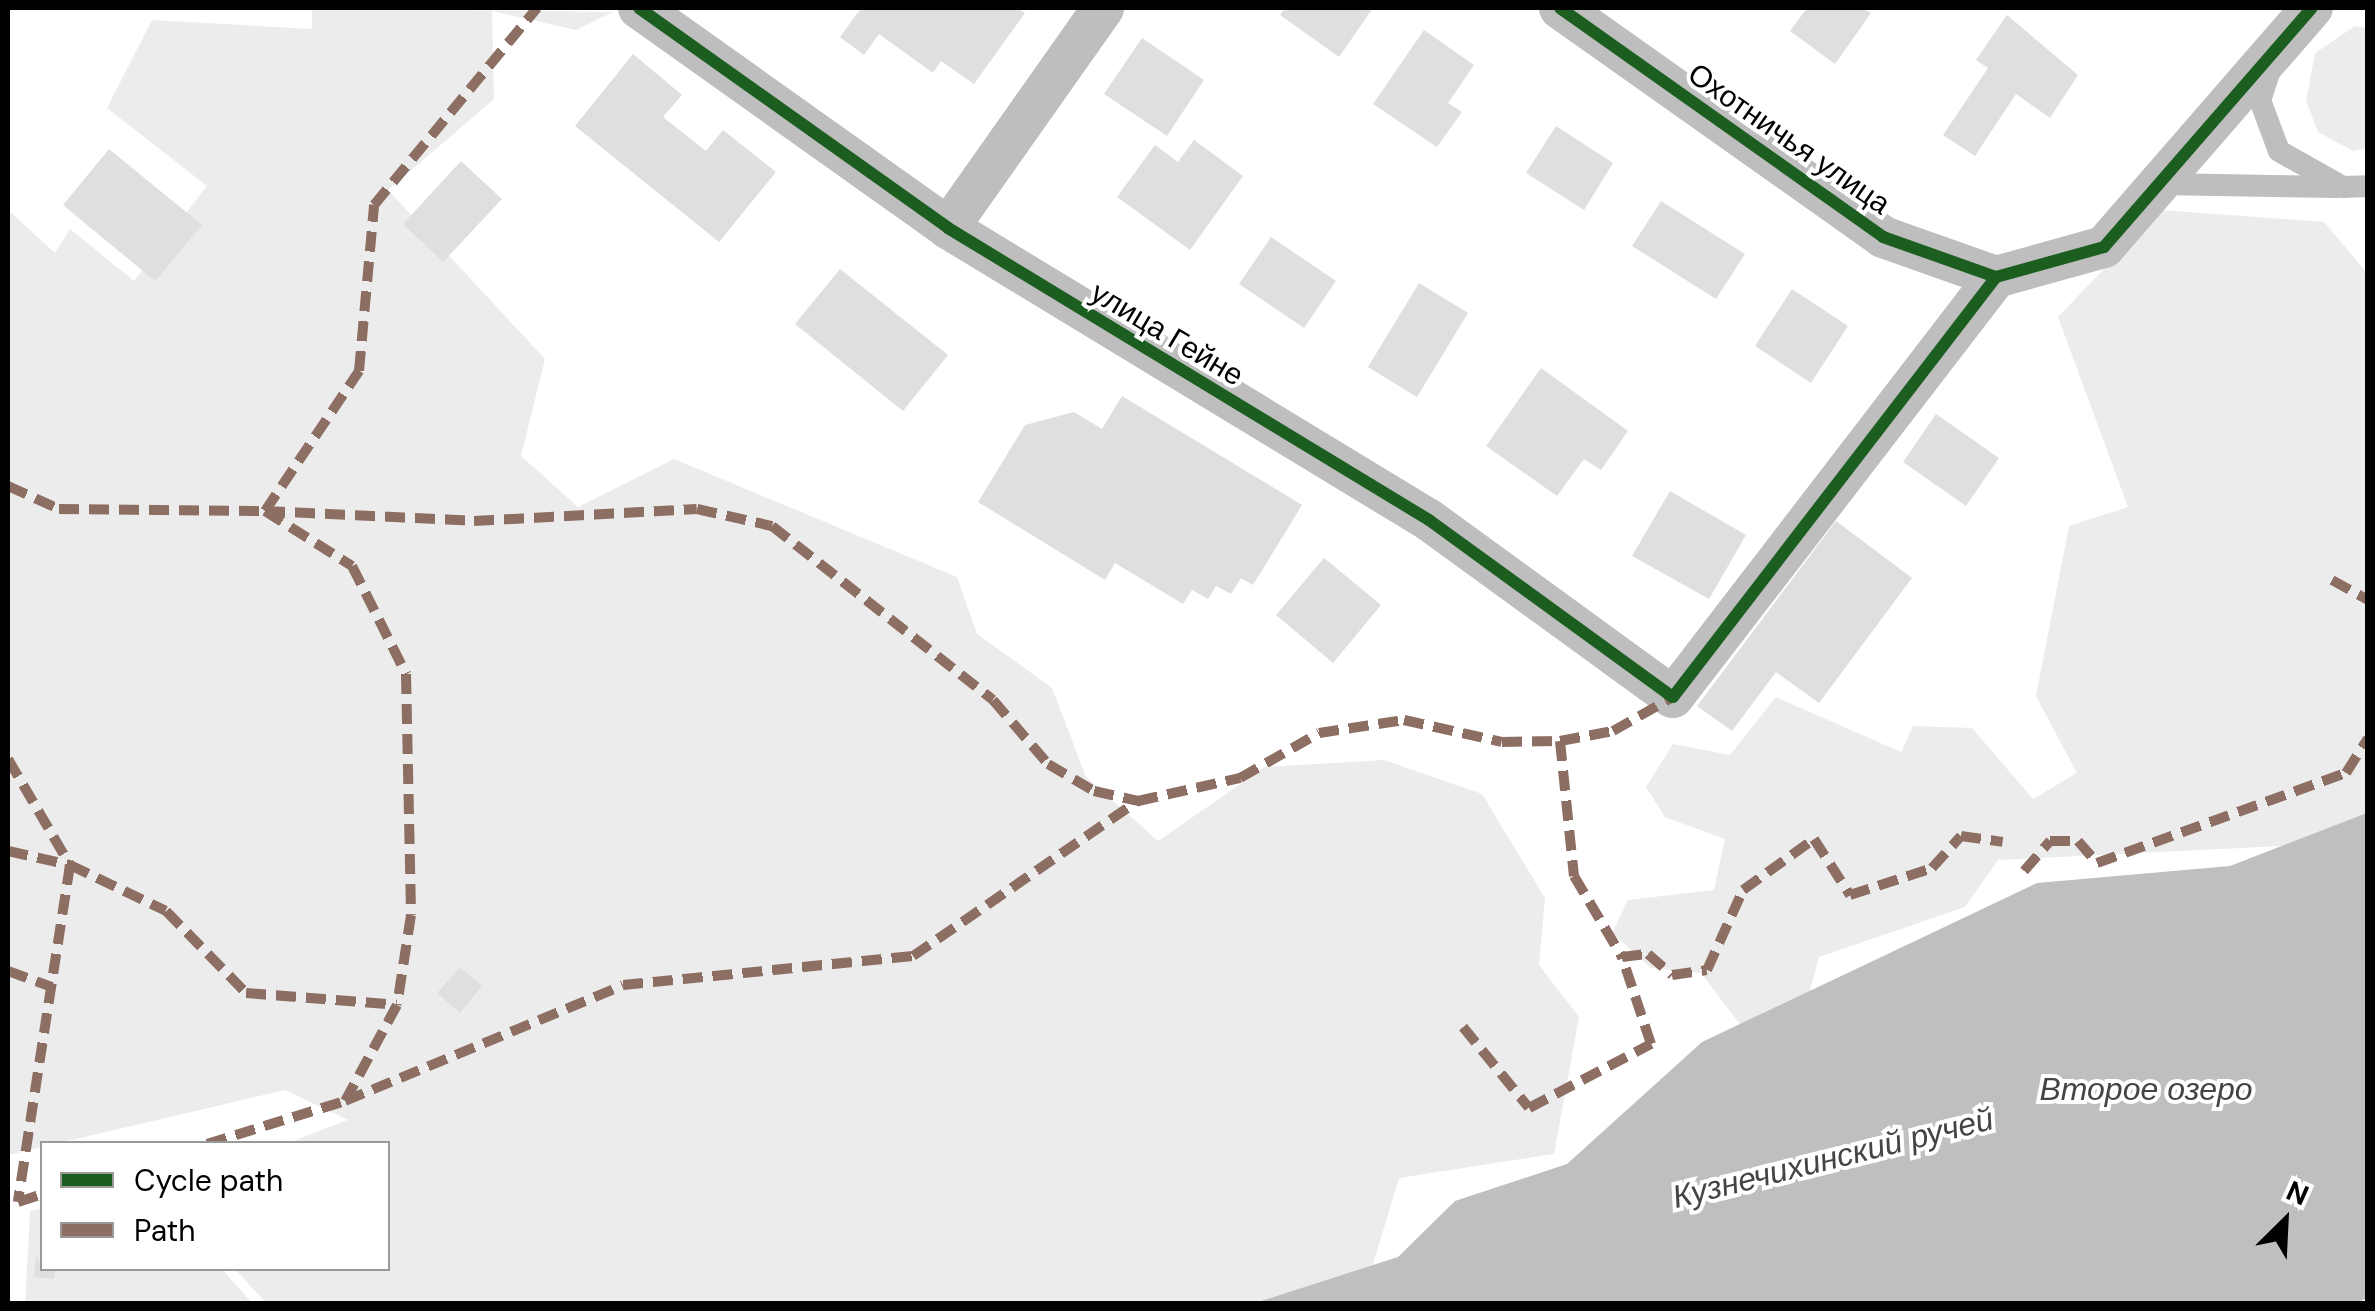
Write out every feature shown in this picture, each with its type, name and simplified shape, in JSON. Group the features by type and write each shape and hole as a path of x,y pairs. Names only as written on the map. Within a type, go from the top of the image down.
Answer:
{"street":[{"name":"улица Гейне","path":"639,8 948,228 1430,520 1673,697 1996,277"},
{"path":"948,228 1103,8"},
{"name":"Охотничья улица","path":"1560,8 1882,237 1996,277"},
{"path":"1996,277 2104,248 2312,8"}],"lane":[{"path":"2276,51 2260,100 2279,151 2344,187"},
{"path":"2160,184 2368,186"}],"shaded area":[{"path":"312,8 613,12 576,30 492,11 494,99 388,190 545,359 521,456 578,507 674,459 957,577 977,634 1052,688 1086,777 1158,841 1265,767 1384,760 1482,794 1545,898 1539,965 1579,1017 1554,1154 1399,1178 1367,1284 1283,1304 266,1303 237,1271 390,1271 390,1141 293,1141 348,1120 285,1090 68,1141 40,1141 40,1147 8,1155 8,210 55,253 70,229 134,281 207,186 107,108 152,20 312,29"},
{"path":"2355,26 2367,28 2368,148 2353,151 2318,132 2306,101 2315,53"},
{"path":"2160,210 2324,222 2367,273 2367,842 1998,860 1965,907 1819,957 1803,1016 1748,1035 1701,973 1651,968 1612,933 1628,900 1714,890 1725,839 1665,817 1646,787 1673,744 1730,755 1776,697 1901,752 1913,726 1972,728 2033,799 2077,773 2036,696 2069,526 2128,507 2058,317"},
{"path":"40,1208 40,1271 224,1271 252,1303 25,1304 30,1211"}],"water":[{"name":"Второе озеро","path":"2367,813 2368,1298 2356,1303 1255,1303 1398,1257 1455,1201 1567,1164 1702,1042 2037,883 2230,866"}],"building":[{"path":"861,8 1017,8 1025,13 974,84 941,61 933,73 879,34 864,55 840,37"},
{"path":"1285,8 1373,8 1339,57 1280,15"},
{"path":"1807,8 1863,8 1871,13 1835,64 1790,31"},
{"path":"2007,15 2078,75 2050,118 2016,94 1975,156 1943,135 1988,68 1976,60"},
{"path":"1424,30 1474,65 1448,103 1462,112 1437,147 1373,104"},
{"path":"1142,38 1204,80 1167,136 1104,94"},
{"path":"633,54 682,95 663,117 706,151 723,130 776,172 719,242 575,126"},
{"path":"1556,126 1613,163 1584,210 1526,173"},
{"path":"1194,140 1243,176 1190,250 1117,197 1155,145 1178,162"},
{"path":"109,149 202,225 155,281 63,205"},
{"path":"461,161 502,199 443,262 403,224"},
{"path":"1661,201 1745,254 1716,299 1632,246"},
{"path":"1271,237 1336,281 1304,328 1239,284"},
{"path":"840,269 948,355 903,411 795,324"},
{"path":"1419,283 1468,313 1417,397 1368,367"},
{"path":"1792,289 1848,326 1811,383 1755,346"},
{"path":"1541,368 1628,431 1601,470 1584,459 1557,496 1486,446"},
{"path":"1122,396 1302,505 1253,585 1241,578 1231,594 1216,586 1208,599 1192,590 1183,604 1115,563 1105,580 978,502 1025,425 1074,412 1102,429"},
{"path":"1936,414 1999,458 1966,506 1903,462"},
{"path":"1670,491 1746,535 1709,599 1632,556"},
{"path":"1836,521 1912,578 1819,703 1776,672 1732,731 1697,706"},
{"path":"1324,558 1381,605 1333,663 1276,615"},
{"path":"460,967 482,986 460,1013 437,993"},
{"path":"36,1255 40,1271 55,1271 54,1279 34,1277"}],"marked path":[{"path":"265,511 359,371 374,205 537,8"},
{"path":"8,486 59,509 265,511 352,566 406,674 411,915 397,1005 345,1101"},
{"path":"265,511 474,521 697,509 772,526 993,700 1048,764 1094,791 1138,801"},
{"path":"2332,580 2368,600"},
{"path":"217,1141 345,1101 623,985 913,956 1138,801 1240,778 1319,733 1404,720 1502,742 1560,741 1613,731 1673,697"},
{"path":"2024,871 2050,841 2078,841 2097,863 2346,773 2368,738"},
{"path":"1560,741 1574,876 1622,957"},
{"path":"8,759 70,865 18,1202 40,1195"},
{"path":"1463,1027 1529,1108 1651,1044 1622,957 1648,954 1672,975 1707,970 1743,890 1814,839 1850,895 1932,868 1961,836 2003,842"},
{"path":"8,851 70,865 166,911 246,993 397,1005"},
{"path":"8,971 52,987"}],"cycle path":[{"path":"639,8 948,228 1429,520 1673,697 1996,277"},
{"path":"1560,8 1883,237 1996,277 2104,247 2312,8"}],"water label":[{"name":"Кузнечихинский ручей","path":"1833,1158"}]}
